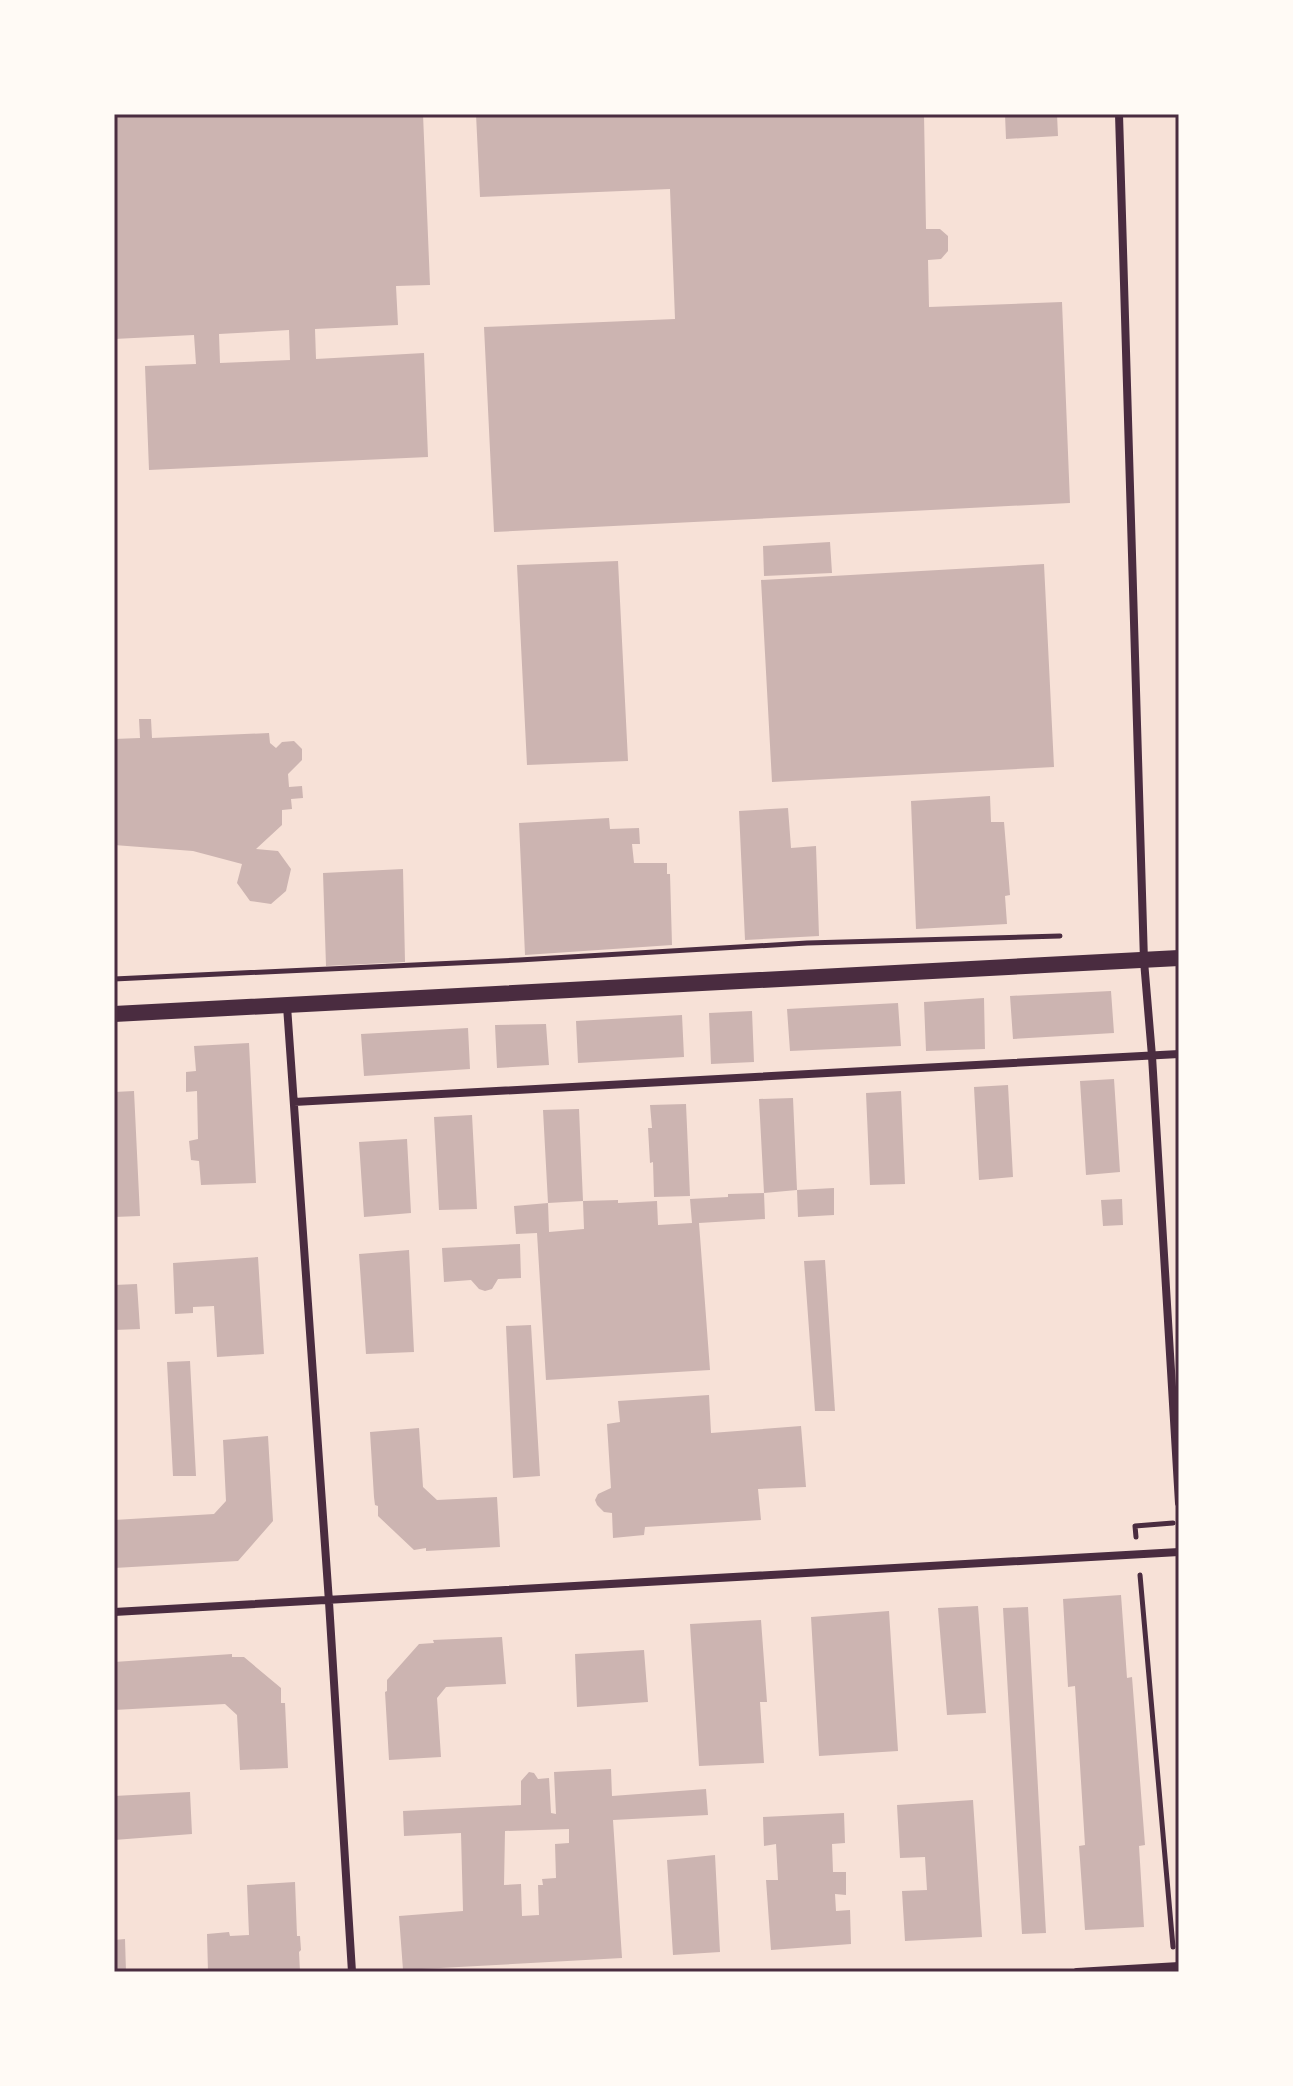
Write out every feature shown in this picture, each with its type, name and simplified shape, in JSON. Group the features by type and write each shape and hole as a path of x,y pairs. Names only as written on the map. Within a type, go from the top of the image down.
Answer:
{"main road":[{"path":"114,1014 1179,958"}],"street":[{"path":"1119,114 1144,961 1179,1503"},
{"path":"287,1006 352,1972"},
{"path":"294,1102 1179,1054"},
{"path":"114,1612 1179,1552"},
{"path":"1077,1972 1177,1966"}],"path":[{"path":"114,979 807,943 1067,936"},
{"path":"1138,1554 1177,1966"}],"building":[{"path":"114,114 423,114 430,285 396,286 398,325 315,329 316,359 424,353 428,457 149,470 145,366 196,364 194,335 114,339","holes":["289,330 290,360 220,363 219,334"]},
{"path":"476,114 924,114 926,229 940,229 948,236 948,251 941,259 928,260 929,307 1062,302 1070,503 494,532 484,327 675,319 670,189 480,197"},
{"path":"1005,114 1057,114 1058,136 1006,139"},
{"path":"830,542 832,573 764,576 763,546"},
{"path":"618,561 628,761 527,765 517,565"},
{"path":"1044,564 1054,767 772,782 761,580"},
{"path":"139,719 151,719 152,738 269,733 270,743 276,748 282,742 294,741 302,749 302,760 288,774 289,787 302,786 303,798 291,799 292,809 282,810 282,825 256,849 278,851 291,869 286,891 271,904 250,901 237,883 242,864 193,851 114,845 114,739 140,738"},
{"path":"990,796 991,822 1004,822 1010,895 1005,896 1007,924 916,929 911,801"},
{"path":"788,808 791,848 816,846 819,936 745,940 739,811"},
{"path":"609,818 610,829 639,828 640,844 632,844 634,863 667,863 672,945 525,955 519,823"},
{"path":"403,869 405,962 326,966 323,873"},
{"path":"1111,991 1114,1033 1013,1039 1010,996"},
{"path":"984,998 985,1049 926,1051 924,1002"},
{"path":"898,1003 901,1046 790,1051 787,1009"},
{"path":"752,1011 754,1062 711,1064 709,1013"},
{"path":"682,1015 684,1057 578,1063 576,1021"},
{"path":"546,1024 549,1065 497,1068 495,1025"},
{"path":"468,1028 470,1069 364,1076 361,1034"},
{"path":"249,1043 256,1183 201,1185 199,1161 191,1160 189,1141 198,1139 197,1091 186,1092 186,1072 196,1071 194,1046"},
{"path":"1114,1079 1120,1172 1086,1175 1080,1081"},
{"path":"1008,1085 1013,1177 979,1180 974,1087"},
{"path":"134,1091 140,1216 114,1217 114,1092"},
{"path":"901,1091 905,1184 870,1185 866,1093"},
{"path":"793,1098 797,1190 764,1193 759,1099"},
{"path":"686,1104 690,1196 654,1197 648,1128 652,1128 650,1105"},
{"path":"579,1109 583,1201 548,1203 543,1110"},
{"path":"472,1115 477,1209 439,1210 434,1117"},
{"path":"407,1139 411,1213 364,1217 359,1142"},
{"path":"834,1188 834,1215 798,1217 797,1190"},
{"path":"764,1193 765,1219 699,1223 710,1370 546,1380 537,1233 516,1234 514,1206 548,1203 549,1232 584,1229 583,1201 657,1201 658,1225 692,1223 690,1199"},
{"path":"1122,1199 1123,1225 1103,1226 1101,1200"},
{"path":"520,1244 521,1278 498,1279 492,1289 485,1291 471,1280 444,1282 442,1248"},
{"path":"409,1250 414,1352 366,1354 359,1254"},
{"path":"258,1257 264,1354 217,1357 214,1306 193,1307 193,1313 175,1314 173,1263"},
{"path":"825,1260 835,1411 815,1411 804,1261"},
{"path":"137,1284 140,1329 114,1330 114,1285"},
{"path":"531,1325 540,1476 513,1478 506,1326"},
{"path":"190,1361 196,1476 173,1476 167,1362"},
{"path":"709,1395 711,1433 801,1426 806,1487 758,1489 761,1520 645,1527 644,1535 613,1538 612,1513 604,1512 595,1500 598,1494 611,1488 607,1424 620,1422 618,1401"},
{"path":"419,1428 423,1487 437,1500 497,1497 500,1547 414,1550 378,1516 370,1432"},
{"path":"268,1436 273,1521 238,1561 114,1568 114,1520 214,1514 226,1501 223,1440"},
{"path":"1121,1595 1127,1678 1132,1677 1145,1845 1139,1846 1144,1927 1085,1930 1079,1846 1085,1845 1075,1686 1068,1687 1063,1599"},
{"path":"978,1606 986,1713 947,1715 938,1608"},
{"path":"1028,1607 1046,1933 1022,1934 1003,1608"},
{"path":"889,1611 898,1751 819,1756 811,1617"},
{"path":"761,1620 767,1702 760,1702 764,1763 699,1766 690,1624"},
{"path":"502,1637 506,1684 446,1687 437,1698 441,1757 389,1760 387,1680 419,1644 434,1643 433,1640"},
{"path":"644,1650 648,1702 577,1707 575,1654"},
{"path":"232,1654 232,1657 244,1657 281,1688 281,1703 285,1703 288,1768 240,1770 237,1715 225,1704 114,1710 114,1662"},
{"path":"611,1769 612,1796 706,1789 708,1815 613,1820 622,1958 403,1970 399,1916 463,1911 461,1833 404,1836 403,1811 521,1805 521,1781 529,1772 538,1779 549,1778 551,1813 556,1814 554,1772","holes":["569,1829 569,1843 555,1844 556,1878 542,1879 543,1885 538,1885 539,1915 522,1916 521,1884 504,1885 505,1831"]},
{"path":"190,1792 192,1834 114,1840 114,1796"},
{"path":"973,1800 982,1937 905,1941 902,1891 927,1890 925,1857 900,1858 897,1805"},
{"path":"844,1813 845,1843 832,1844 833,1872 846,1872 846,1895 835,1894 836,1911 850,1910 851,1944 771,1950 766,1880 778,1880 776,1844 764,1846 763,1817"},
{"path":"715,1855 720,1952 673,1955 667,1860"},
{"path":"295,1882 300,1972 208,1972 207,1934 229,1932 230,1936 249,1935 247,1885"},
{"path":"125,1939 126,1972 114,1972 114,1940"}]}
